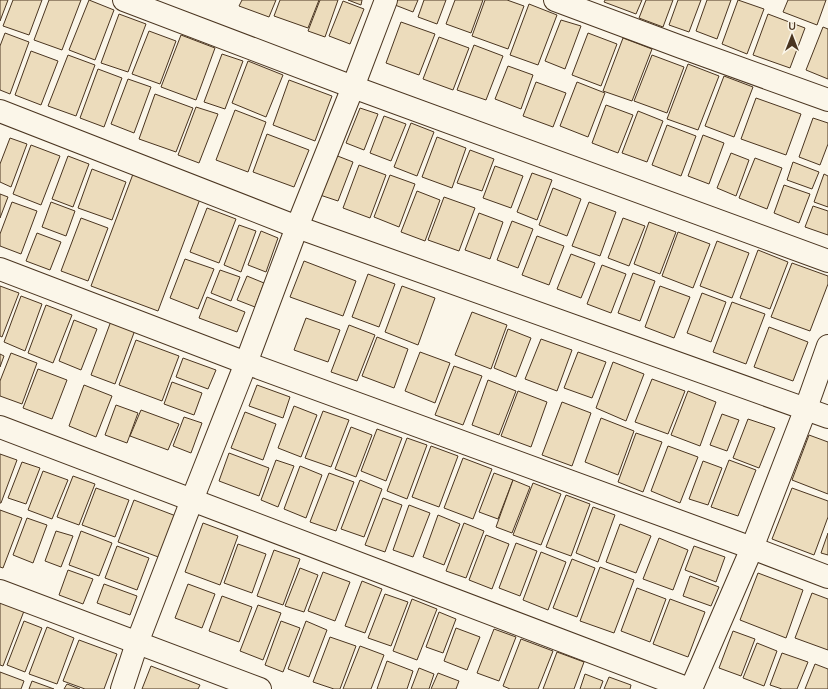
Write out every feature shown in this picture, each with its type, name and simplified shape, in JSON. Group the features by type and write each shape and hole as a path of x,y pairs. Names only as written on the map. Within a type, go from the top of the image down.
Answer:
{"street":[{"path":"124,0 353,87 828,261"},
{"path":"122,689 137,643 386,0"},
{"path":"555,0 828,100"},
{"path":"0,112 297,227 828,417"},
{"path":"0,269 246,363 828,577"},
{"path":"0,427 690,689 752,548 806,408 828,346"},
{"path":"0,591 260,689"}],"building":[{"path":"0,0 8,0 0,21"},
{"path":"13,0 42,0 29,35 3,26"},
{"path":"49,0 81,0 62,50 34,40"},
{"path":"89,0 114,10 95,60 69,50"},
{"path":"242,0 276,0 269,17 239,6"},
{"path":"280,0 319,0 308,28 274,16"},
{"path":"320,0 338,0 325,37 308,31"},
{"path":"348,0 362,0 361,5"},
{"path":"397,0 418,0 413,12 395,5"},
{"path":"424,0 446,0 437,24 418,17"},
{"path":"455,0 483,0 471,33 446,24"},
{"path":"485,0 507,0 524,6 508,49 472,36"},
{"path":"605,0 642,0 636,14 604,2"},
{"path":"646,0 673,0 663,27 639,18"},
{"path":"678,0 701,0 689,32 669,25"},
{"path":"707,0 731,0 717,39 696,31"},
{"path":"738,0 764,9 747,54 722,44"},
{"path":"788,0 826,0 817,25 783,12"},
{"path":"343,1 364,9 350,44 329,36"},
{"path":"529,4 557,15 538,65 510,55"},
{"path":"119,14 146,24 128,72 101,63"},
{"path":"768,14 805,28 790,68 753,55"},
{"path":"561,20 581,26 565,69 545,61"},
{"path":"401,22 435,34 419,75 386,63"},
{"path":"823,27 828,29 828,79 806,70"},
{"path":"149,31 176,41 160,84 132,74"},
{"path":"5,33 29,42 10,94 0,90 0,46"},
{"path":"588,33 617,44 601,86 572,75"},
{"path":"181,35 215,48 196,100 161,87"},
{"path":"439,37 469,48 453,90 423,79"},
{"path":"623,38 652,49 632,101 603,91"},
{"path":"474,45 503,56 486,100 457,90"},
{"path":"31,51 58,61 41,105 15,95"},
{"path":"222,54 243,61 225,109 204,102"},
{"path":"68,55 95,65 76,116 48,106"},
{"path":"652,55 684,67 667,113 634,101"},
{"path":"248,61 283,75 266,117 232,103"},
{"path":"688,64 719,76 698,130 667,119"},
{"path":"508,66 533,75 521,109 495,99"},
{"path":"98,69 122,78 104,127 80,118"},
{"path":"724,76 753,87 734,137 705,126"},
{"path":"128,79 151,87 134,133 111,124"},
{"path":"289,80 332,96 315,141 273,125"},
{"path":"536,82 566,93 553,127 523,116"},
{"path":"577,82 605,93 588,137 560,126"},
{"path":"155,94 193,108 176,152 139,139"},
{"path":"756,98 801,114 786,155 741,139"},
{"path":"606,105 633,115 618,153 592,143"},
{"path":"196,107 218,114 199,163 178,155"},
{"path":"360,108 378,114 364,150 346,143"},
{"path":"235,110 266,122 248,172 216,160"},
{"path":"638,111 663,121 647,162 622,153"},
{"path":"384,116 406,124 391,161 370,153"},
{"path":"813,118 828,123 828,144 820,165 799,157"},
{"path":"411,123 434,132 417,176 394,167"},
{"path":"667,125 696,136 681,176 652,165"},
{"path":"267,134 309,150 294,187 253,172"},
{"path":"703,135 724,143 709,184 688,176"},
{"path":"437,137 466,148 452,188 422,177"},
{"path":"10,138 27,144 11,187 0,182 0,164"},
{"path":"31,145 60,156 41,205 13,194"},
{"path":"470,150 494,159 482,191 457,183"},
{"path":"731,153 749,160 736,196 717,188"},
{"path":"335,155 353,162 338,201 320,195"},
{"path":"68,156 89,164 73,207 52,199"},
{"path":"755,158 782,168 767,209 739,198"},
{"path":"793,162 819,172 812,189 787,180"},
{"path":"359,165 386,175 370,218 343,208"},
{"path":"136,166 203,191 158,311 91,286"},
{"path":"495,166 523,176 511,208 483,198"},
{"path":"92,169 126,182 112,220 78,208"},
{"path":"532,173 552,180 537,220 517,212"},
{"path":"824,174 828,176 828,207 814,202"},
{"path":"390,175 415,184 399,227 374,217"},
{"path":"784,185 810,194 799,223 774,213"},
{"path":"553,188 581,199 567,236 539,225"},
{"path":"417,191 440,200 425,241 401,232"},
{"path":"0,194 8,197 0,218"},
{"path":"444,197 475,208 459,251 428,240"},
{"path":"12,202 37,211 21,254 0,246 0,234"},
{"path":"51,202 75,211 66,236 42,227"},
{"path":"589,202 616,212 600,256 572,246"},
{"path":"813,206 828,211 828,235 805,227"},
{"path":"207,208 236,219 219,263 190,252"},
{"path":"479,213 503,222 490,259 465,250"},
{"path":"81,218 108,228 88,281 61,271"},
{"path":"623,218 645,226 629,266 608,258"},
{"path":"512,221 533,229 518,268 497,260"},
{"path":"649,222 676,232 660,274 634,264"},
{"path":"239,225 256,231 241,272 224,265"},
{"path":"261,231 278,238 266,272 248,265"},
{"path":"678,232 710,244 693,288 662,276"},
{"path":"37,233 61,242 50,270 26,261"},
{"path":"537,236 564,246 549,285 522,275"},
{"path":"717,241 749,253 732,298 700,286"},
{"path":"758,250 788,262 770,309 740,298"},
{"path":"571,254 595,263 581,298 557,289"},
{"path":"185,259 214,269 198,309 170,298"},
{"path":"304,261 356,281 343,316 290,297"},
{"path":"792,263 828,276 828,284 810,331 771,317"},
{"path":"602,265 626,274 611,313 587,304"},
{"path":"220,270 240,277 231,301 211,293"},
{"path":"633,273 655,281 640,321 618,313"},
{"path":"368,274 395,284 379,327 352,317"},
{"path":"247,276 264,283 255,307 237,300"},
{"path":"0,286 19,293 2,337 0,336"},
{"path":"402,286 435,298 418,345 385,332"},
{"path":"660,286 690,297 674,338 645,327"},
{"path":"702,293 726,302 711,342 687,333"},
{"path":"21,296 42,304 25,351 4,342"},
{"path":"207,297 245,312 237,332 199,318"},
{"path":"732,302 765,314 746,364 713,352"},
{"path":"46,305 72,315 53,363 28,353"},
{"path":"472,312 507,325 491,369 455,355"},
{"path":"306,318 340,330 328,362 294,350"},
{"path":"74,320 97,329 81,370 59,361"},
{"path":"111,321 135,330 115,384 91,375"},
{"path":"349,325 375,335 357,381 331,372"},
{"path":"769,327 808,342 793,381 754,367"},
{"path":"508,329 531,338 516,377 494,368"},
{"path":"377,337 408,349 394,388 362,376"},
{"path":"541,339 572,350 557,391 525,379"},
{"path":"136,340 179,356 162,401 119,385"},
{"path":"420,352 450,363 435,403 405,391"},
{"path":"578,352 606,362 592,398 564,388"},
{"path":"11,353 37,363 22,404 0,396 0,381"},
{"path":"0,354 4,356 0,367"},
{"path":"183,358 216,370 208,389 176,377"},
{"path":"613,362 644,374 626,421 596,408"},
{"path":"454,366 482,376 463,425 435,415"},
{"path":"38,369 67,380 52,419 23,408"},
{"path":"652,379 685,391 668,434 635,422"},
{"path":"488,380 516,391 499,435 472,425"},
{"path":"172,382 202,393 194,415 164,404"},
{"path":"84,385 112,396 96,437 69,426"},
{"path":"257,385 290,397 283,418 249,406"},
{"path":"518,391 547,402 531,447 501,436"},
{"path":"688,391 716,402 700,446 671,435"},
{"path":"562,402 591,413 572,466 542,455"},
{"path":"116,405 138,413 127,443 105,435"},
{"path":"294,406 317,415 301,457 278,448"},
{"path":"141,410 179,424 168,450 130,436"},
{"path":"323,411 349,420 331,467 305,458"},
{"path":"245,412 276,424 263,460 231,448"},
{"path":"722,414 739,420 727,451 710,445"},
{"path":"184,417 202,423 191,453 173,446"},
{"path":"601,418 634,431 618,475 585,462"},
{"path":"748,419 775,428 759,468 733,458"},
{"path":"351,427 372,435 356,477 335,469"},
{"path":"377,429 402,438 386,481 361,471"},
{"path":"636,433 662,442 643,492 618,482"},
{"path":"809,435 828,442 828,494 792,480"},
{"path":"407,438 427,445 407,499 387,491"},
{"path":"431,446 458,456 439,507 412,497"},
{"path":"668,446 698,457 680,503 651,491"},
{"path":"229,453 269,468 259,496 219,481"},
{"path":"0,454 17,460 1,503 0,503"},
{"path":"463,458 492,469 473,519 444,508"},
{"path":"276,460 294,466 278,507 261,500"},
{"path":"729,460 756,470 738,516 711,507"},
{"path":"703,461 722,468 708,505 689,499"},
{"path":"22,462 40,468 26,504 8,498"},
{"path":"300,466 322,475 306,518 284,509"},
{"path":"43,471 68,480 52,519 28,510"},
{"path":"329,473 354,482 336,531 310,522"},
{"path":"494,473 513,480 498,519 479,512"},
{"path":"73,476 95,484 79,525 57,517"},
{"path":"360,480 382,489 364,537 341,529"},
{"path":"513,480 530,487 512,533 496,527"},
{"path":"533,483 561,494 541,545 513,535"},
{"path":"96,488 129,500 115,537 82,525"},
{"path":"792,488 828,501 828,517 814,555 772,539"},
{"path":"566,495 590,504 571,556 546,547"},
{"path":"383,498 402,505 385,552 365,545"},
{"path":"134,500 176,516 161,558 118,542"},
{"path":"409,505 430,513 413,557 393,550"},
{"path":"593,507 615,515 598,562 576,553"},
{"path":"0,510 22,518 3,568 0,567"},
{"path":"438,515 460,524 444,565 423,557"},
{"path":"27,518 47,525 33,563 13,555"},
{"path":"203,523 238,536 220,585 185,572"},
{"path":"464,523 484,531 466,578 446,571"},
{"path":"620,524 651,536 636,573 606,562"},
{"path":"56,531 73,536 61,567 45,561"},
{"path":"81,531 112,543 99,576 69,565"},
{"path":"828,533 828,555 821,553"},
{"path":"486,535 509,544 492,589 469,580"},
{"path":"659,538 688,550 673,590 643,579"},
{"path":"516,543 537,551 520,596 499,588"},
{"path":"238,544 266,554 252,593 224,583"},
{"path":"117,546 149,558 137,590 105,578"},
{"path":"694,546 725,557 716,582 685,570"},
{"path":"274,550 300,559 283,605 257,596"},
{"path":"541,552 566,562 548,610 523,600"},
{"path":"572,559 595,568 577,617 553,608"},
{"path":"600,567 634,580 614,633 580,621"},
{"path":"300,568 318,575 304,612 285,606"},
{"path":"68,570 93,579 83,604 59,595"},
{"path":"323,572 350,582 335,621 308,611"},
{"path":"758,573 803,590 786,638 740,620"},
{"path":"690,576 719,587 711,606 683,596"},
{"path":"362,581 382,589 365,633 345,626"},
{"path":"104,584 137,596 130,615 97,603"},
{"path":"188,584 215,594 202,628 175,618"},
{"path":"637,588 666,599 650,642 621,631"},
{"path":"812,593 828,599 828,650 795,638"},
{"path":"385,594 408,602 391,646 368,638"},
{"path":"222,596 252,607 239,642 209,631"},
{"path":"412,599 437,609 417,660 393,651"},
{"path":"670,599 705,612 688,657 653,644"},
{"path":"0,602 24,611 3,666 0,665"},
{"path":"258,605 281,613 263,660 240,651"},
{"path":"439,612 456,619 443,653 426,647"},
{"path":"24,621 42,628 25,672 7,665"},
{"path":"281,621 300,628 283,672 265,665"},
{"path":"306,621 327,630 309,677 288,669"},
{"path":"47,627 74,638 57,684 29,674"},
{"path":"456,628 480,637 467,670 444,661"},
{"path":"494,629 516,637 499,681 477,673"},
{"path":"733,631 755,639 741,676 719,668"},
{"path":"330,637 356,646 340,689 334,689 313,682"},
{"path":"521,639 553,651 538,689 510,689 503,686"},
{"path":"79,640 117,654 104,689 85,689 63,681"},
{"path":"757,643 777,651 764,686 743,678"},
{"path":"360,646 384,655 371,689 343,689"},
{"path":"557,652 584,662 574,689 543,689"},
{"path":"782,653 808,662 797,689 782,689 770,685"},
{"path":"387,661 413,671 407,689 377,689"},
{"path":"815,664 828,669 828,689 805,689"},
{"path":"151,666 200,685 198,689 142,689"},
{"path":"419,668 434,674 429,689 411,689"},
{"path":"0,672 24,681 21,689 0,689"},
{"path":"438,673 459,681 456,689 431,689"},
{"path":"585,674 603,681 600,689 580,689"},
{"path":"609,677 631,685 630,689 604,689"},
{"path":"32,681 54,689 29,689"},
{"path":"67,684 80,689 64,689"}]}
